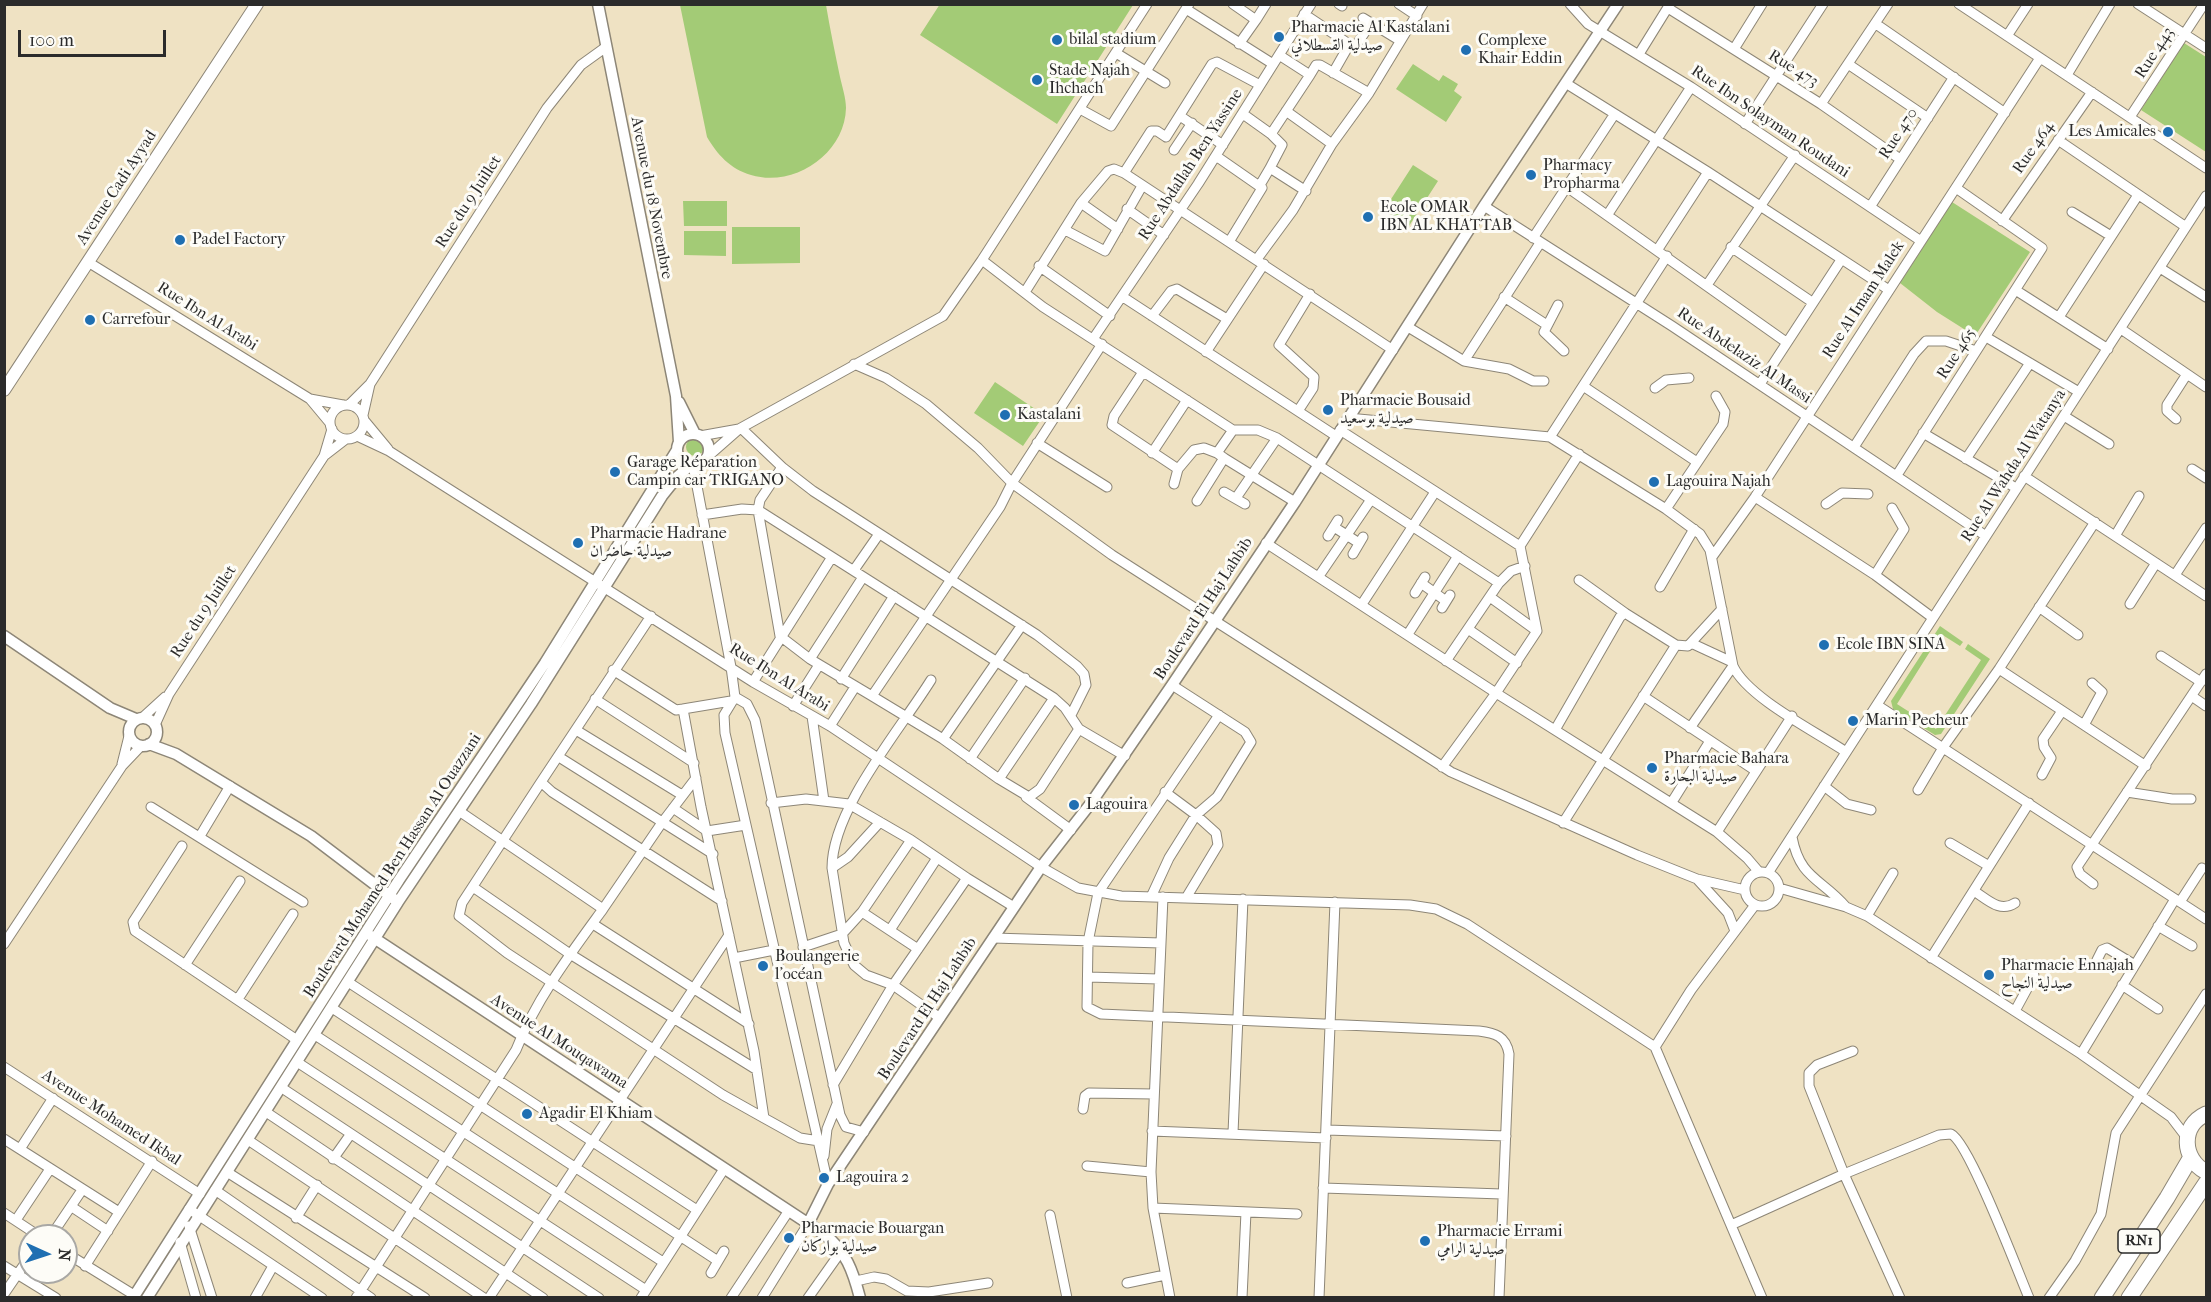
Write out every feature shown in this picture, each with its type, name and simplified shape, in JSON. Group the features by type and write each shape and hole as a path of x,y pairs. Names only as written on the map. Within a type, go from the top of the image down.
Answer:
{"highway":[{"path":"2201,1117 2187,1138 2190,1157 2206,1172"},
{"name":"RN1","path":"2102,1298 2167,1198 2190,1157"},
{"name":"RN1","path":"2129,1298 2206,1183"}],"main road":[{"name":"Avenue Cadi Ayyad","path":"4,390 257,4"}],"street":[{"name":"Avenue du 18 Novembre","path":"598,4 676,396 678,446"},
{"path":"692,465 706,458 740,428 947,312 1147,4"},
{"path":"1233,4 1256,20"},
{"path":"1239,44 1266,4"},
{"name":"Rue Abdallah Ben Yassine","path":"872,696 1000,507 1012,483 1098,341 1110,316 1216,156 1311,4"},
{"path":"1398,4 1417,16"},
{"path":"1206,352 1306,191 1332,144 1369,93 1423,4"},
{"name":"Rue Ibn Solayman Roudani","path":"1570,4 1578,16 1795,155 1921,241"},
{"name":"Boulevard El Haj Lahbib","path":"808,1224 828,1184 993,938 1041,867 1125,756 1295,502 1484,206 1618,4"},
{"path":"1745,124 1823,4"},
{"path":"1821,104 1888,4"},
{"path":"1959,4 2206,168"},
{"path":"2007,36 2028,4"},
{"path":"2067,75 2110,4"},
{"path":"2138,4 2206,48"},
{"name":"Rue 443","path":"2130,117 2204,4"},
{"path":"1734,49 1761,5"},
{"path":"1639,54 1669,6"},
{"name":"Rue 473","path":"1669,6 1821,104 1900,159"},
{"path":"1080,109 1109,127 1187,7 1239,44 1273,64"},
{"path":"1305,14 1349,45 1357,44 1367,20 1400,40"},
{"path":"1876,24 2005,113"},
{"path":"1333,73 1349,45"},
{"name":"Rue du 9 Juillet","path":"346,405 370,384 547,108 581,65 606,46"},
{"path":"1116,53 1165,83"},
{"path":"1279,55 1310,75"},
{"name":"Rue Al Imam Malek","path":"1712,557 1755,497 2040,58"},
{"path":"1166,137 1214,63 1260,85"},
{"path":"1271,134 1317,64 1369,93"},
{"path":"1848,64 1928,118"},
{"name":"Rue 470","path":"1870,207 1954,77"},
{"path":"1567,84 1708,172 1889,290"},
{"path":"1608,214 1691,87"},
{"name":"Rue 464","path":"2002,221 2092,92"},
{"path":"1286,111 1332,144"},
{"path":"1243,114 1271,134 1282,146 1260,185"},
{"path":"1464,361 1567,187 1614,115"},
{"path":"1180,116 1223,145"},
{"path":"1124,173 1151,131 1157,131 1176,147 1192,123"},
{"path":"2058,140 2186,227"},
{"path":"1707,285 1795,155"},
{"path":"1216,156 1262,188 1229,242"},
{"path":"1270,168 1306,191"},
{"path":"1025,292 1039,266 1065,231 1081,202 1108,171 1114,169 1124,173 1261,261 1393,350"},
{"path":"1658,249 1708,172"},
{"path":"1065,231 1103,251 1142,186"},
{"path":"1567,187 1658,249 1786,342"},
{"path":"1956,188 2002,221"},
{"path":"2059,317 2138,195"},
{"name":"Rue Al Wahda Al Watanya","path":"1763,873 1792,837 2206,196"},
{"path":"1081,202 1118,229"},
{"name":"Rue Abdelaziz Al Massi","path":"1484,206 1760,384 1986,536"},
{"path":"1127,209 1164,235"},
{"path":"2072,212 2111,236"},
{"name":"Rue 465","path":"1897,475 2017,291 2042,248 2002,221"},
{"path":"1731,248 1812,302"},
{"path":"1550,436 1667,256"},
{"path":"982,260 1043,307 1233,430 1245,432 1258,430 1276,438 1499,583"},
{"path":"1760,384 1841,260"},
{"name":"Rue Ibn Al Arabi","path":"88,262 310,399 331,426"},
{"path":"1039,266 1110,316"},
{"path":"2160,268 2206,297"},
{"path":"1152,316 1171,291 1177,289 1227,319"},
{"path":"2017,291 2108,349"},
{"path":"1298,411 1313,388 1314,377 1279,345 1310,294"},
{"path":"1123,297 1298,411 1338,433 1520,546 1537,631 1517,663 1442,767"},
{"path":"1503,297 1547,325"},
{"path":"1558,305 1547,325 1545,334 1564,351"},
{"path":"1408,327 1464,361 1509,369 1533,381 1544,381"},
{"path":"2121,329 2206,387"},
{"path":"1986,337 2079,392"},
{"path":"1854,447 1914,354 1926,341 1946,341 1976,351"},
{"path":"1966,459 2030,363"},
{"path":"854,364 886,378 926,404 978,448 1012,483 1122,561 1442,767 1516,803 1697,879 1745,890"},
{"path":"1143,372 1114,416 1112,425 1178,469"},
{"path":"2176,418 2170,414 2167,405 2187,374"},
{"path":"1655,388 1670,379 1689,378"},
{"name":"Rue du 9 Juillet","path":"363,418 370,384"},
{"path":"1582,386 1697,462"},
{"name":"Avenue du 18 Novembre","path":"676,396 698,435"},
{"path":"1666,509 1725,417 1716,396"},
{"name":"Rue Ibn Al Arabi","path":"310,399 346,405"},
{"path":"1152,453 1187,400"},
{"path":"346,405 363,418 357,436 345,439 331,426 333,412 346,405"},
{"path":"2064,416 2109,444"},
{"name":"Rue Ibn Al Arabi","path":"363,418 389,451"},
{"path":"1348,418 1550,436 1666,509 1694,529 1705,541 1712,557 1732,664 1747,687 1846,752"},
{"name":"Rue du 9 Juillet","path":"324,456 331,426"},
{"path":"692,465 681,460 678,446 686,436 740,428"},
{"path":"740,428 782,467 879,534 951,577 1058,650 1084,674 1086,685 1071,716"},
{"path":"1197,501 1233,430"},
{"path":"1923,433 2016,488"},
{"path":"698,435 708,448 706,458"},
{"name":"Rue Ibn Al Arabi","path":"357,436 389,451 601,583 753,682 830,726 1041,867 1078,888 1098,893 1151,897 1424,906 1448,914 1495,941 1655,1047"},
{"path":"1224,492 1240,501 1251,475 1276,438"},
{"name":"Rue du 9 Juillet","path":"156,727 169,694 324,456 345,439"},
{"path":"1037,443 1107,487"},
{"name":"Boulevard Mohamed Ben Hassan Al Ouazzani","path":"134,1296 365,932 394,899 459,811 601,583 678,446"},
{"path":"1174,484 1178,469 1194,450 1204,448 1221,455 1295,502"},
{"path":"1520,546 1579,454"},
{"path":"692,465 731,667 733,699 724,715 725,733 828,1184"},
{"name":"Boulevard Mohamed Ben Hassan Al Ouazzani","path":"147,1298 376,939 394,899 467,782 662,496 678,476 692,465"},
{"path":"782,467 760,500 758,510 780,636 841,679 943,739 1071,830"},
{"path":"2192,469 2206,478"},
{"path":"2024,476 2206,596"},
{"path":"1362,604 1435,492"},
{"path":"1826,504 1839,494 1868,494"},
{"path":"2115,536 2139,496"},
{"path":"1755,497 1875,575 1933,618"},
{"path":"1319,576 1370,501"},
{"path":"1875,575 1904,530 1893,508"},
{"path":"702,515 742,509 758,510 1025,678 1054,698 1071,716 1079,729 1125,756"},
{"path":"1918,790 1944,746 1999,669 2095,522"},
{"path":"1333,528 1346,536 1361,540 1353,554"},
{"path":"2175,575 2206,528"},
{"path":"1660,586 1694,529"},
{"path":"854,570 879,534"},
{"path":"1266,543 1496,693 1718,832 1763,873 1776,879 1779,888 1773,902 1765,906 1755,905 1748,899 1745,890 1750,876 1763,873"},
{"path":"1408,634 1458,556"},
{"path":"753,682 780,636 832,558"},
{"path":"2130,604 2156,563"},
{"path":"1446,661 1499,583 1511,571 1525,566"},
{"path":"810,659 864,577"},
{"path":"1415,593 1423,580 1434,593 1446,601"},
{"path":"1579,580 1625,613 1676,645 1691,643 1732,664"},
{"path":"841,679 894,596"},
{"path":"1490,597 1537,631"},
{"path":"2039,607 2078,635"},
{"path":"1691,643 1722,609"},
{"path":"1555,730 1620,617 1625,613"},
{"path":"651,616 613,670 559,757 460,907 459,916 463,921 653,1049 800,1138 819,1141"},
{"path":"943,739 1022,625"},
{"path":"1468,629 1517,663"},
{"path":"4,636 110,708 139,718 156,727 176,754"},
{"path":"1563,823 1676,645"},
{"path":"2093,884 2080,874 2077,868 2204,678 2161,656"},
{"path":"1690,728 1732,664"},
{"path":"793,706 819,665"},
{"path":"1999,669 2146,766"},
{"path":"613,670 676,710 741,699 753,714 837,1104 846,1127 864,1132"},
{"path":"970,759 1025,678"},
{"path":"932,680 849,804 836,837 831,868 842,934 854,965 866,975 893,985 940,1018"},
{"path":"2084,725 2102,693 2101,689 2092,683"},
{"path":"1151,897 1169,858 1196,815 1217,797 1251,742 1245,732 1172,686"},
{"path":"830,726 855,687"},
{"name":"Rue du 9 Juillet","path":"139,718 169,694"},
{"path":"1643,696 1756,771"},
{"path":"2193,697 2206,706"},
{"path":"999,780 1054,698"},
{"path":"595,699 694,763"},
{"path":"1877,705 1944,746 2206,919"},
{"path":"110,708 134,743 176,754 230,786 311,837 394,899"},
{"path":"683,709 749,1024 764,1118"},
{"path":"2042,775 2051,758 2044,747 2043,739 2062,711"},
{"path":"1218,715 1098,893 1088,942 1086,1005 1094,1012 1157,1017 1479,1031 1500,1036 1506,1043 1509,1054 1499,1298"},
{"path":"812,716 824,801"},
{"path":"1718,832 1792,716"},
{"path":"122,766 129,734 139,718"},
{"path":"4,944 122,766 155,738 156,727"},
{"path":"1026,797 1040,789 1079,729"},
{"path":"576,730 682,795"},
{"path":"1672,802 1710,741"},
{"path":"559,757 661,824 713,854"},
{"path":"358,1294 410,1210 516,1050 520,1036 570,954 696,778"},
{"path":"541,782 552,792 722,901"},
{"path":"200,836 230,786"},
{"path":"1824,786 1847,804 1871,810"},
{"path":"1165,792 1216,832 1218,845 1186,898"},
{"path":"2127,792 2172,799 2191,799"},
{"path":"771,803 806,799 849,804 911,840 1014,908"},
{"path":"1931,958 2029,803"},
{"path":"151,807 303,902"},
{"path":"673,808 707,831 746,825"},
{"path":"459,811 603,909"},
{"path":"831,868 854,851 880,822"},
{"path":"1792,837 1796,859 1808,874 1833,892 1846,907"},
{"path":"803,947 842,934 862,912 911,840"},
{"path":"1950,843 1989,866"},
{"path":"182,846 133,926 135,931 297,1040"},
{"path":"890,930 937,858"},
{"path":"2081,1054 2158,926 2202,868"},
{"path":"1867,916 1893,873"},
{"path":"833,1085 893,985 967,878"},
{"path":"1697,879 1728,913 1735,931"},
{"path":"185,965 240,881"},
{"path":"473,887 570,954 757,1070"},
{"path":"1779,888 1846,907 1867,916 2081,1054 2171,1117 2187,1138"},
{"path":"1974,891 2001,908 2015,903"},
{"path":"1163,897 1151,1172 1153,1208 1170,1298"},
{"path":"1233,1133 1243,899"},
{"path":"1319,1298 1335,902"},
{"path":"1755,905 1691,990 1655,1047 1762,1298"},
{"path":"862,912 918,949"},
{"path":"238,999 293,914"},
{"path":"592,924 749,1024"},
{"path":"2158,926 2192,946"},
{"name":"Avenue Al Mouqawama","path":"365,932 808,1224 842,1250 860,1298"},
{"path":"248,1140 487,1298 524,1248 729,935"},
{"path":"993,938 1161,943"},
{"path":"2097,960 2102,950 2107,948 2135,965"},
{"path":"734,958 774,950"},
{"path":"2015,1011 2034,976 2033,970 2025,965"},
{"path":"1088,977 1159,979"},
{"path":"348,982 697,1210"},
{"path":"2122,985 2158,1009"},
{"path":"2049,1298 2075,1261 2101,1214 2114,1138 2139,1095 2206,994"},
{"path":"332,1008 718,1261"},
{"path":"315,1035 663,1262"},
{"path":"1853,1052 1814,1067 1808,1079 1813,1100 1844,1174 1900,1298"},
{"path":"297,1062 541,1222 643,1294 724,1169"},
{"name":"Avenue Mohamed Ikbal","path":"4,1067 200,1194"},
{"path":"282,1088 599,1298"},
{"path":"1083,1109 1085,1095 1089,1093 1154,1094"},
{"path":"20,1149 53,1098"},
{"path":"824,1161 827,1129 837,1104"},
{"path":"266,1112 543,1298"},
{"path":"2171,1117 2201,1117"},
{"path":"1152,1131 1506,1136"},
{"path":"1731,1225 1844,1174 1945,1133 1956,1136 1972,1164 2029,1298"},
{"path":"333,1159 350,1135"},
{"path":"4,1139 119,1212"},
{"path":"84,1266 152,1161"},
{"path":"1087,1166 1151,1172"},
{"path":"16,1220 50,1169"},
{"path":"227,1172 296,1218 426,1298"},
{"path":"296,1218 317,1185"},
{"path":"1323,1188 1502,1194"},
{"path":"60,1224 82,1190"},
{"path":"215,1190 358,1294 371,1298"},
{"path":"72,1207 108,1231"},
{"path":"1153,1208 1297,1214"},
{"path":"187,1212 200,1217 273,1266 308,1294 322,1298"},
{"path":"187,1212 212,1298"},
{"path":"731,1298 788,1212"},
{"path":"1242,1298 1245,1212"},
{"path":"4,1213 22,1224"},
{"path":"1050,1215 1067,1298"},
{"path":"762,1298 808,1224"},
{"path":"175,1232 181,1244 196,1298"},
{"path":"808,1298 842,1250"},
{"path":"711,1273 724,1251"},
{"path":"78,1262 134,1296"},
{"path":"4,1266 56,1298"},
{"path":"255,1298 273,1266"},
{"path":"4,1294 17,1274"},
{"path":"1127,1283 1165,1275"},
{"path":"855,1281 874,1277 886,1279 907,1291 929,1292 988,1283"}],"green space":[{"name":"Stade Najah Ihchach","path":"940,4 1133,5 1057,124 920,35"},
{"path":"680,5 826,5 846,108 837,140 827,153 800,172 767,178 743,172 725,160 707,137"},
{"path":"2184,43 2206,57 2206,152 2141,110"},
{"path":"1413,64 1439,81 1443,75 1458,84 1454,91 1462,97 1446,122 1396,89"},
{"path":"1413,165 1438,181 1409,226 1384,210"},
{"path":"683,201 727,201 727,226 684,226"},
{"path":"1952,202 2030,252 1975,336 1937,312 1900,283"},
{"path":"732,227 800,227 800,263 732,264"},
{"path":"684,231 726,231 726,256 684,255"},
{"path":"995,382 1044,415 1023,446 974,413"},
{"path":"695,438 701,441 704,447 701,453 695,456 689,453 686,447 689,441"},
{"path":"1940,626 1963,642 1960,646 1941,634 1897,704 1936,729 1981,660 1965,649 1968,644 1990,659 1941,734 1935,735 1893,709 1891,701"}],"place":[{"name":"Pharmacie Al Kastalani صيدلية القسطلاني","path":"1279,37"},
{"name":"bilal stadium","path":"1057,40"},
{"name":"Complexe Khair Eddin","path":"1466,50"},
{"name":"Stade Najah Ihchach","path":"1037,80"},
{"name":"Les Amicales","path":"2168,132"},
{"name":"Pharmacy Propharma","path":"1531,175"},
{"name":"Ecole OMAR IBN AL KHATTAB","path":"1368,217"},
{"name":"Padel Factory","path":"180,240"},
{"name":"Carrefour","path":"90,320"},
{"name":"Pharmacie Bousaid صيدلية بوسعيد","path":"1328,410"},
{"name":"Kastalani","path":"1005,415"},
{"name":"Garage Réparation Campin car TRIGANO","path":"615,472"},
{"name":"Lagouira Najah","path":"1654,482"},
{"name":"Pharmacie Hadrane صيدلية حاضران","path":"578,543"},
{"name":"Ecole IBN SINA","path":"1824,645"},
{"name":"Marin Pecheur","path":"1853,721"},
{"name":"Pharmacie Bahara صيدلية البحارة","path":"1652,768"},
{"name":"Lagouira","path":"1074,805"},
{"name":"Boulangerie l'océan","path":"763,966"},
{"name":"Pharmacie Ennajah صيدلية النجاح","path":"1989,975"},
{"name":"Agadir El Khiam","path":"527,1114"},
{"name":"Lagouira 2","path":"824,1178"},
{"name":"Pharmacie Bouargan صيدلية بواركان","path":"789,1238"},
{"name":"Pharmacie Errami صيدلية الرامي","path":"1425,1241"}]}
